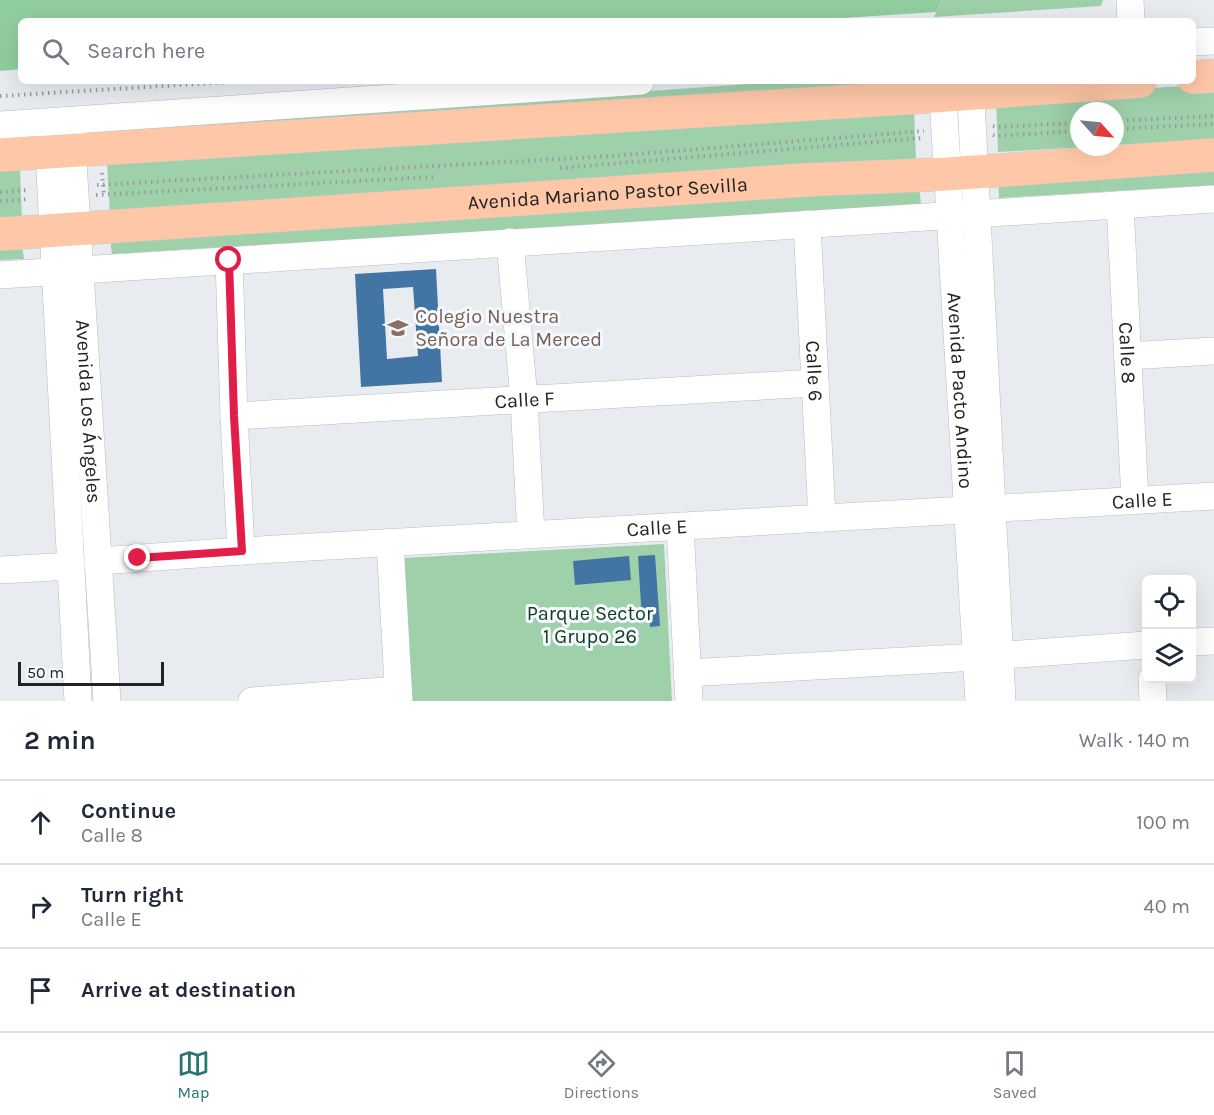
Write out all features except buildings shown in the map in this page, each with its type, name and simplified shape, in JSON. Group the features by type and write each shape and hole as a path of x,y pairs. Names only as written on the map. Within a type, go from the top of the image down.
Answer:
{"main road":[{"path":"1196,77 1214,76"},
{"path":"0,155 73,136 958,108 1120,84"},
{"name":"Avenida Mariano Pastor Sevilla","path":"0,234 1214,155"}],"street":[{"path":"1130,0 1131,18"},
{"path":"1196,42 1214,40"},
{"path":"0,125 73,136 610,84"},
{"name":"Avenida Pacto Andino","path":"958,108 961,173 950,215 980,509"},
{"name":"Avenida Los Ángeles","path":"73,136 63,192 78,229 67,271 71,566 78,701"},
{"name":"Avenida Pacto Andino","path":"961,173 976,213 980,509 988,656 980,701"},
{"path":"0,275 1214,199"},
{"name":"Calle 8","path":"1120,205 1135,501"},
{"name":"Calle 6","path":"807,224 822,518"},
{"path":"510,243 524,399 532,534"},
{"path":"229,260 234,416 242,551"},
{"name":"Avenida Los Ángeles","path":"67,271 98,561 106,701"},
{"path":"1128,356 1214,351"},
{"name":"Calle F","path":"234,416 815,383"},
{"name":"Calle E","path":"98,561 390,542 1214,496"},
{"path":"680,526 689,701"},
{"path":"252,701 398,695 390,542"},
{"path":"0,570 71,566"},
{"path":"1196,642 1214,641"},
{"path":"687,673 1142,645"},
{"name":"Avenida Pacto Andino","path":"988,656 1002,701"},
{"path":"1152,683 1153,701"}],"path":[{"path":"0,96 196,84"},
{"path":"78,229 104,194 103,185 73,136 98,90"},
{"path":"958,108 978,122 997,127 1070,123"},
{"path":"958,108 997,136 1070,132"},
{"path":"550,169 923,138 958,108"},
{"path":"0,201 103,185 611,156 923,131 958,108"},
{"path":"1124,121 1214,116"},
{"path":"1124,129 1214,124"},
{"path":"0,192 104,194 434,177"}],"green space":[{"path":"0,0 942,0 936,12 843,18 18,18 18,69 0,71"},
{"path":"942,0 1103,0 1101,6 934,17"},
{"path":"750,84 873,84 94,142 92,130"},
{"path":"1214,84 1214,140 1124,145 1124,102 1070,102 1070,148 998,152 996,98"},
{"path":"914,109 916,159 110,216 107,163"},
{"path":"1214,163 1214,185 999,198 998,177"},
{"path":"20,167 22,221 0,222 0,169"},
{"path":"919,185 921,204 112,254 110,239"},
{"path":"22,244 24,259 0,260 0,246"},
{"name":"Parque Sector 1 Grupo 26","path":"664,544 672,701 410,701 403,558"}],"place":[{"name":"Colegio Nuestra Señora de La Merced","path":"398,328"}],"route":[{"path":"138,558 242,551 234,416 229,260"}]}
